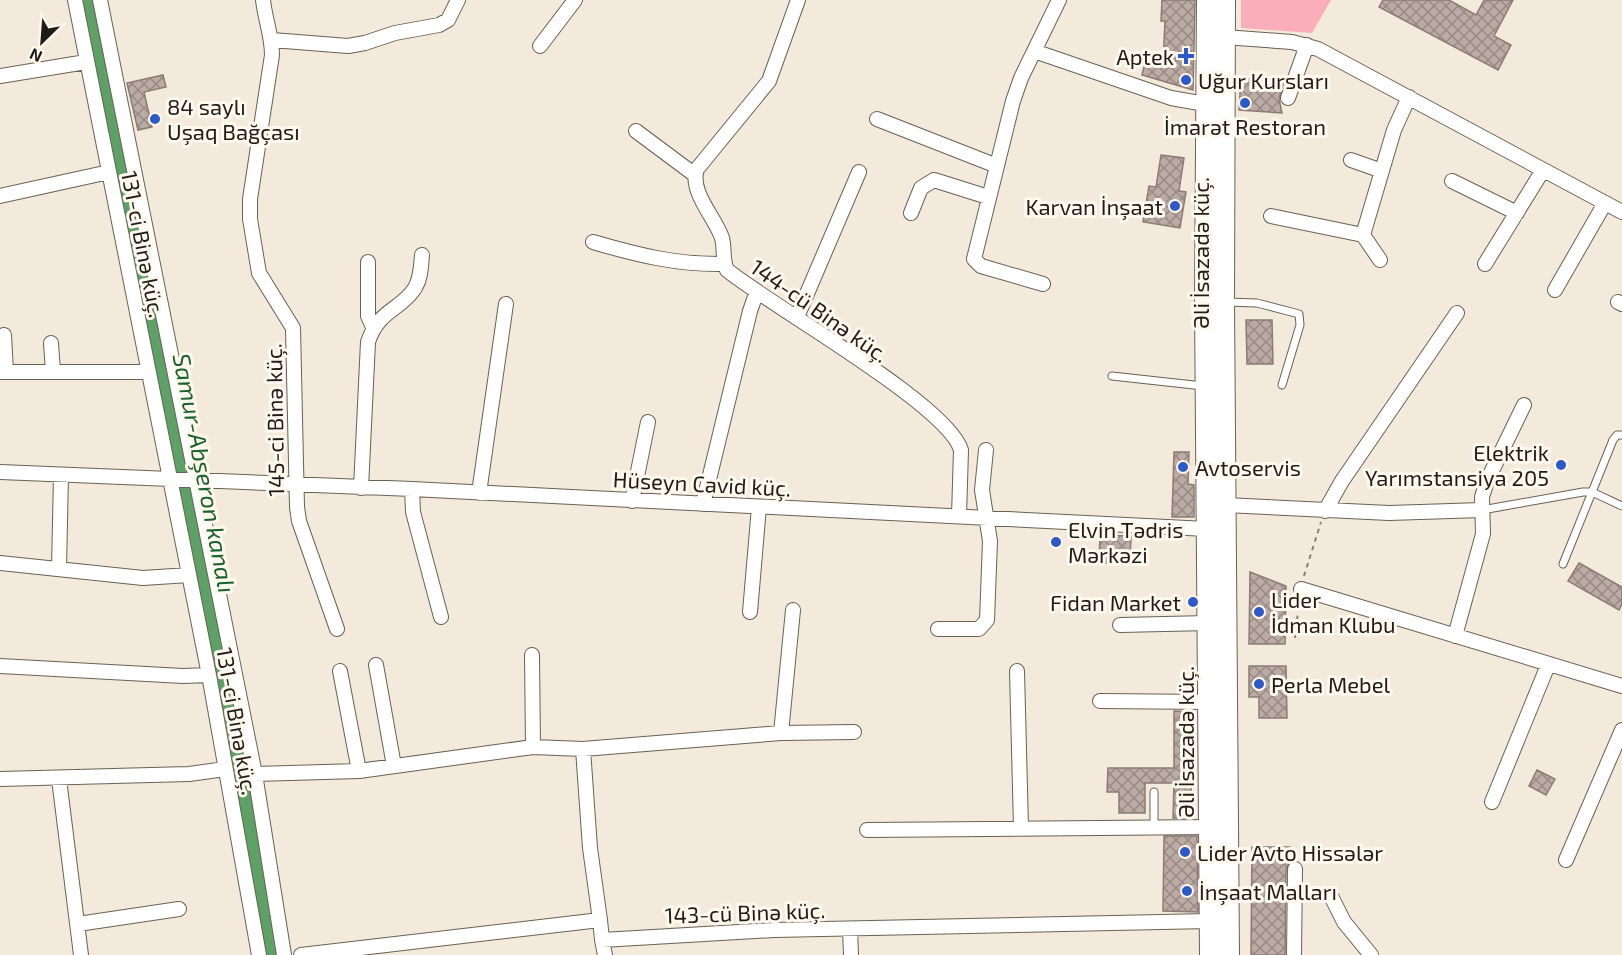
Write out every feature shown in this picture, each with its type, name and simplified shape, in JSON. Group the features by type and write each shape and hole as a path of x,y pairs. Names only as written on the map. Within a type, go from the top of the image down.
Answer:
{"main road":[{"name":"Əli İsazadə küç.","path":"1207,0 1215,37 1224,302 1216,505"},
{"name":"Əli İsazadə küç.","path":"1216,505 1206,386 1205,104 1215,37 1225,0"},
{"path":"1216,505 1216,530"},
{"name":"Əli İsazadə küç.","path":"1210,955 1209,623 1216,530"},
{"name":"Əli İsazadə küç.","path":"1216,530 1229,955"}],"street":[{"name":"131-ci Binə küç.","path":"75,0 168,480 209,675 259,955"},
{"path":"100,0 255,774 284,955"},
{"name":"145-ci Binə küç.","path":"263,0 272,40 271,74 250,199 250,219 259,273 293,328 296,485 299,521 337,629"},
{"path":"272,40 348,46 365,43 395,33 439,25 448,20 458,0"},
{"path":"540,45 575,0"},
{"path":"636,131 695,175 700,165 770,81 798,0"},
{"path":"1043,284 976,263 974,259 1013,101 1059,0"},
{"path":"1215,37 1307,45 1409,97 1622,212"},
{"path":"1288,98 1307,45"},
{"path":"1034,51 1171,98 1205,104"},
{"path":"0,76 86,62"},
{"path":"1363,235 1394,130 1409,97"},
{"path":"877,119 997,166"},
{"path":"1351,160 1382,171"},
{"path":"1485,264 1543,170"},
{"path":"0,196 109,172"},
{"path":"797,316 859,172"},
{"name":"144-cü Binə küç.","path":"695,175 696,188 722,237 724,264 733,275 797,316 923,407 959,441 961,450 959,516"},
{"path":"911,213 921,188 934,180 988,198"},
{"path":"1452,181 1517,213"},
{"path":"1555,290 1605,203"},
{"path":"1271,216 1363,235 1380,260"},
{"path":"593,243 646,258 688,264 724,264"},
{"path":"361,488 368,342 373,327 385,313 414,290 420,278 422,255"},
{"path":"368,262 368,316 373,327"},
{"path":"703,504 750,311 758,291"},
{"path":"479,493 506,304"},
{"path":"1325,511 1342,481 1457,314"},
{"path":"4,335 3,372 147,372"},
{"path":"51,343 54,372"},
{"path":"1455,636 1483,534 1482,510 1487,481 1524,405"},
{"path":"632,501 648,422"},
{"path":"938,629 979,629 985,626 990,541 982,490 986,450"},
{"path":"0,472 168,480"},
{"path":"59,570 61,475"},
{"name":"Hüseyn Cavid küç.","path":"168,480 412,489 1216,530"},
{"path":"412,489 413,512 441,617"},
{"path":"1216,505 1325,511 1426,513 1482,510"},
{"path":"750,612 759,507"},
{"path":"0,563 143,578 189,575"},
{"path":"1301,589 1622,686"},
{"path":"781,733 793,610"},
{"path":"1120,625 1209,623"},
{"path":"532,655 534,747"},
{"path":"1492,802 1548,664"},
{"path":"376,665 394,766"},
{"path":"0,666 183,676 209,675"},
{"path":"1017,671 1021,828"},
{"path":"340,672 359,771"},
{"path":"1100,701 1208,702"},
{"path":"1566,860 1622,730"},
{"path":"255,774 359,771 534,747 584,749 781,733 854,732"},
{"path":"584,749 590,848 605,955"},
{"path":"0,779 59,779 225,769"},
{"path":"59,779 81,955"},
{"path":"867,831 1209,827"},
{"path":"1294,955 1295,869"},
{"path":"1332,898 1344,922 1371,955"},
{"path":"78,924 179,909"},
{"path":"302,955 600,920"},
{"name":"143-cü Binə küç.","path":"602,939 850,928 1210,921"},
{"path":"850,928 851,955"}],"lane":[{"path":"1224,302 1257,303 1299,314 1300,325 1282,385"},
{"path":"1112,376 1206,386"},
{"path":"1563,564 1613,440 1617,435 1622,435"},
{"path":"1482,510 1592,492 1622,506"},
{"path":"1154,792 1154,827"}],"path":[{"path":"1295,638 1301,589 1325,511"}],"shaded area":[{"path":"1241,0 1331,0 1312,33 1241,28"}],"building":[{"path":"1162,0 1195,0 1193,90 1142,75 1146,59 1163,63 1165,21 1161,21"},
{"path":"1383,0 1449,0 1476,15 1484,0 1513,0 1494,36 1511,45 1498,70 1379,7"},
{"path":"163,75 166,87 144,92 152,127 138,130 127,83"},
{"path":"1241,78 1284,81 1279,99 1282,113 1239,110"},
{"path":"1161,155 1184,158 1179,191 1186,192 1180,228 1143,222 1149,186 1156,187"},
{"path":"1246,320 1272,320 1273,364 1247,364"},
{"path":"1174,452 1189,452 1188,484 1194,485 1194,517 1172,517"},
{"path":"1100,535 1131,536 1130,564 1099,563"},
{"path":"1579,563 1622,587 1622,604 1619,610 1568,581"},
{"path":"1250,572 1286,586 1285,644 1249,644"},
{"path":"1249,666 1286,666 1287,718 1259,718 1259,697 1249,697"},
{"path":"1174,711 1192,712 1191,818 1173,818 1174,783 1145,783 1145,813 1119,813 1119,792 1107,792 1108,768 1174,768"},
{"path":"1537,770 1555,779 1546,795 1529,786"},
{"path":"1164,836 1197,836 1198,912 1163,911"},
{"path":"1252,847 1290,847 1290,861 1286,869 1285,955 1251,955"}],"waterway":[{"name":"Samur-Abşeron kanalı","path":"89,0 236,749 271,955"}],"place":[{"name":"Aptek","path":"1186,56"},
{"name":"Uğur Kursları","path":"1186,80"},
{"name":"İmarət Restoran","path":"1245,103"},
{"name":"84 saylı Uşaq Bağçası","path":"155,119"},
{"name":"Karvan İnşaat","path":"1175,206"},
{"name":"Elektrik Yarımstansiya 205","path":"1561,465"},
{"name":"Avtoservis","path":"1183,467"},
{"name":"Elvin Tədris Mərkəzi","path":"1056,542"},
{"name":"Fidan Market","path":"1193,602"},
{"name":"Lider İdman Klubu","path":"1259,612"},
{"name":"Perla Mebel","path":"1259,684"},
{"name":"Lider Avto Hissələr","path":"1185,852"},
{"name":"İnşaat Malları","path":"1187,891"}]}
